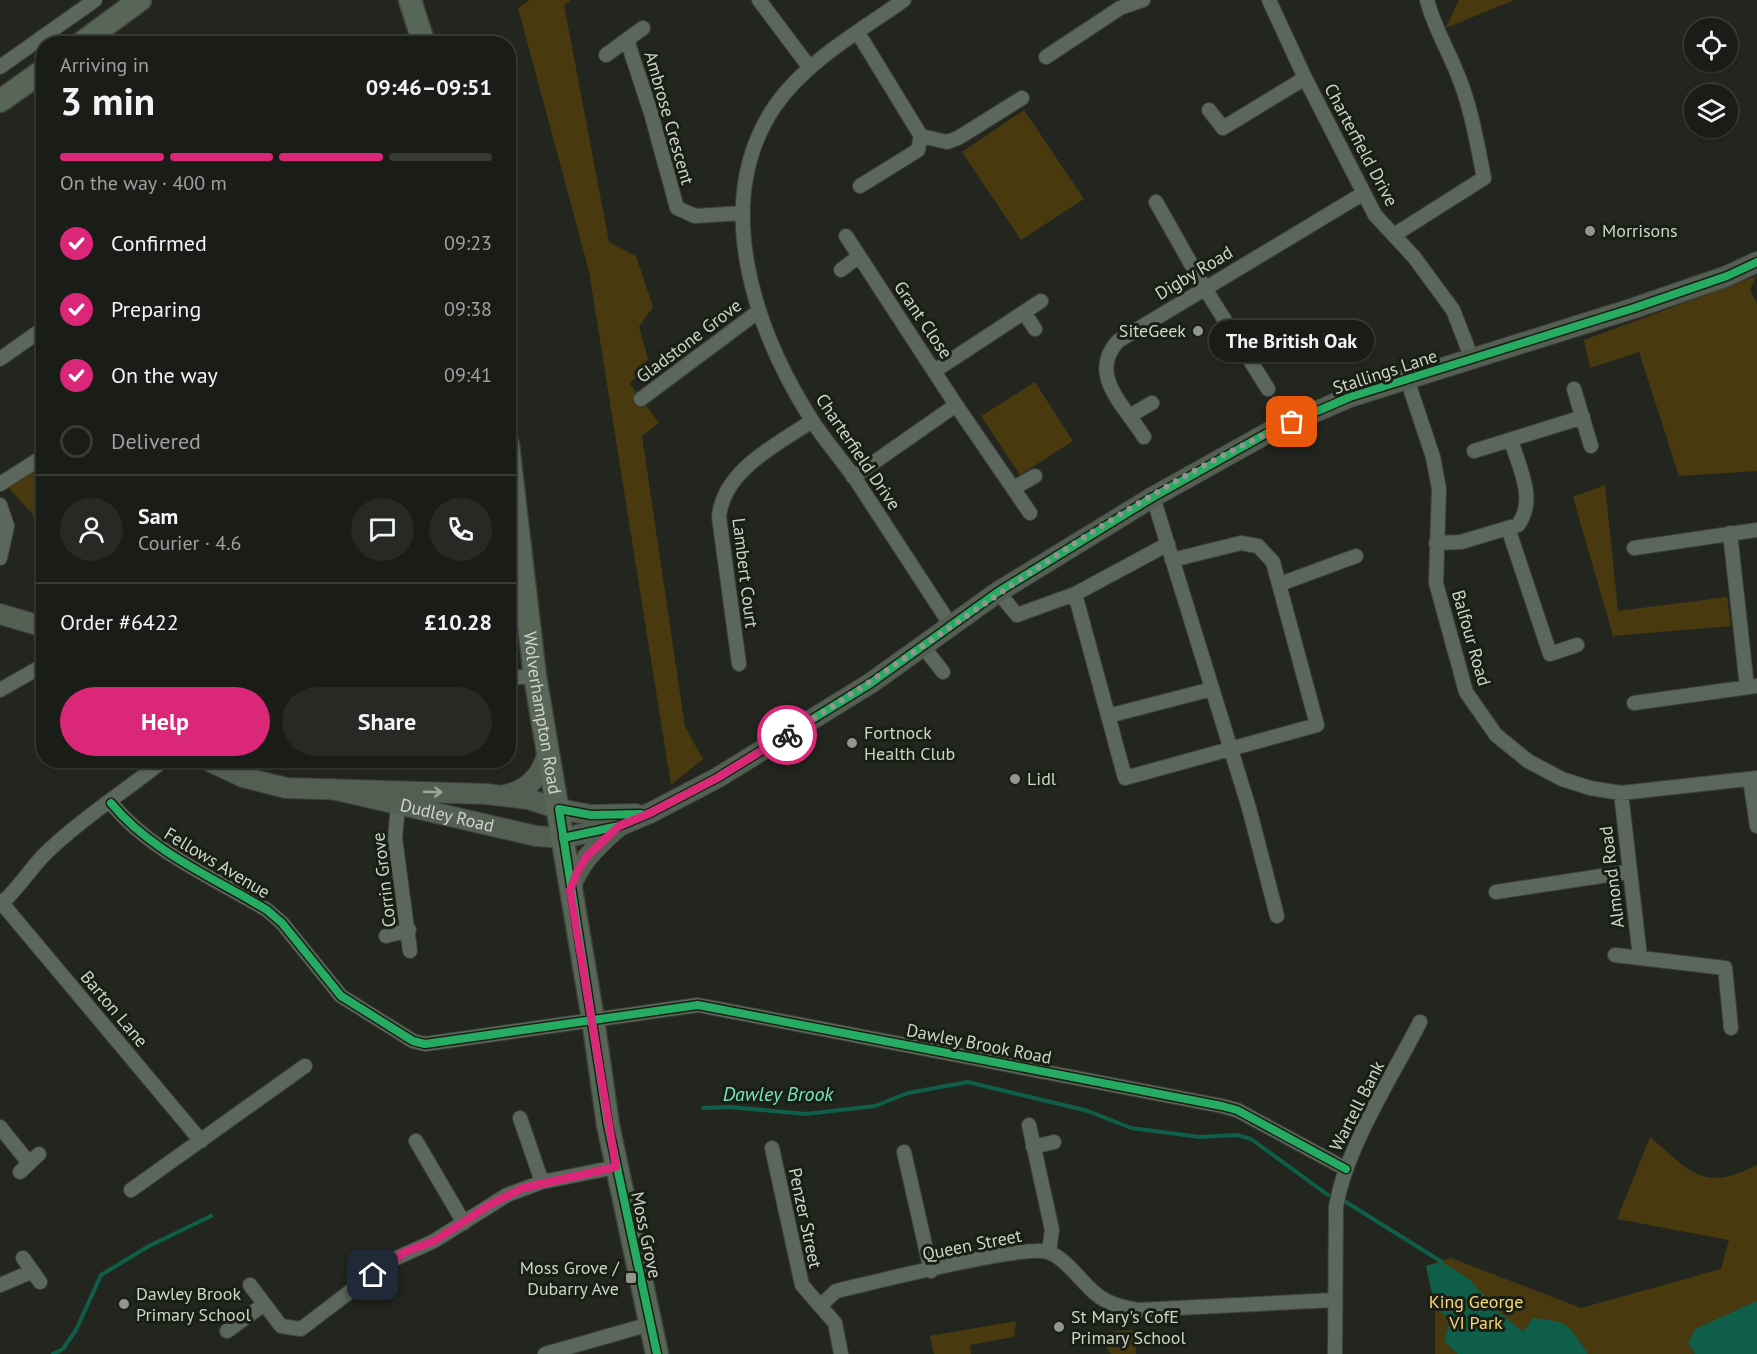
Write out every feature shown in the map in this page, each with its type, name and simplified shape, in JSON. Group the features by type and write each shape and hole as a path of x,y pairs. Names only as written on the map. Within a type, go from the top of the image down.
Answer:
{"highway":[{"path":"91,36 140,0"},
{"path":"410,0 421,36"},
{"path":"0,101 36,76"},
{"name":"Wolverhampton Road","path":"516,513 535,676 563,838"},
{"name":"Moss Grove","path":"563,838 616,1167 657,1354"}],"main road":[{"name":"Stallings Lane","path":"563,838 619,826 650,813 717,778 871,682 998,592 1153,497 1271,431 1350,397 1634,308 1726,276 1757,262"},
{"path":"0,614 36,625"},
{"path":"503,796 519,791 533,782 543,767 548,752"},
{"name":"Dudley Road","path":"226,768 266,785 286,789 503,796 559,809"},
{"name":"Dudley Road","path":"332,789 536,836 563,838"},
{"name":"Stallings Lane","path":"559,809 591,814 650,813"},
{"path":"570,890 587,856 619,826"}],"street":[{"path":"44,36 95,0"},
{"path":"759,0 810,68"},
{"name":"Charterfield Drive","path":"904,0 810,68 791,86 774,108 760,138 747,176 743,213 745,259 769,338 812,421 854,477 950,624"},
{"path":"1046,57 1120,8 1143,0"},
{"name":"Charterfield Drive","path":"1269,0 1305,78 1375,215 1414,257 1453,310 1472,359"},
{"path":"1394,235 1484,178 1466,99 1457,74 1434,27 1427,0"},
{"path":"606,55 643,28"},
{"path":"858,33 921,136 918,150 860,186"},
{"name":"Ambrose Crescent","path":"627,40 651,113 677,208 695,216 743,213"},
{"path":"0,67 36,42"},
{"path":"1209,110 1223,128 1305,78"},
{"path":"921,136 947,142 958,138 1022,98"},
{"name":"Digby Road","path":"1144,437 1108,384 1105,370 1106,359 1118,341 1204,287 1364,193"},
{"path":"1156,202 1204,287 1268,389"},
{"name":"Grant Close","path":"846,236 936,370 956,405 1030,513"},
{"path":"841,270 858,257"},
{"path":"936,370 1041,301"},
{"name":"Gladstone Grove","path":"640,399 759,311"},
{"path":"1024,312 1035,329"},
{"path":"0,359 36,334"},
{"name":"Balfour Road","path":"1407,379 1433,457 1439,489 1436,583 1466,692 1496,735 1528,760 1562,779 1590,788 1621,793 1754,778"},
{"path":"1574,388 1591,446"},
{"path":"1131,415 1152,403"},
{"path":"854,477 956,405"},
{"path":"1474,451 1583,417"},
{"name":"Lambert Court","path":"739,664 719,517 720,505 733,483 760,456 812,421"},
{"path":"1436,543 1461,542 1518,525 1523,519 1528,499 1511,440"},
{"path":"0,484 36,461"},
{"path":"1014,488 1035,476"},
{"path":"1153,497 1230,748 1277,916"},
{"path":"0,505 7,526 0,558"},
{"path":"1508,528 1550,654 1577,645"},
{"path":"1634,548 1757,530"},
{"path":"1634,703 1752,687 1730,533"},
{"path":"1075,594 1125,778 1317,725 1280,584 1268,554 1251,543 1241,543 1172,560"},
{"path":"998,592 1017,615 1075,594 1168,544"},
{"path":"1280,584 1356,556"},
{"path":"922,645 943,672"},
{"path":"0,690 36,670"},
{"path":"516,677 535,676"},
{"path":"1108,716 1212,689"},
{"path":"1,903 18,889 42,857 77,826 111,803 155,768"},
{"path":"1754,778 1757,826"},
{"name":"Almond Road","path":"1621,793 1628,872 1640,957"},
{"name":"Fellows Avenue","path":"111,803 124,820 147,839 267,909 282,923 341,996 413,1041 436,1043 593,1019"},
{"name":"Corrin Grove","path":"399,806 395,838 410,951"},
{"path":"1496,892 1628,872"},
{"name":"Barton Lane","path":"1,903 201,1141"},
{"path":"387,936 409,930"},
{"name":"Almond Road","path":"1615,955 1725,968 1731,1028"},
{"name":"Dawley Brook Road","path":"593,1019 698,1005 1222,1106 1237,1110 1346,1169"},
{"name":"Wartell Bank","path":"1335,1354 1336,1207 1346,1169 1420,1022"},
{"path":"131,1190 305,1066"},
{"path":"519,1118 542,1182"},
{"path":"1029,1125 1052,1230 1049,1252"},
{"path":"0,1127 29,1163"},
{"path":"416,1141 464,1223"},
{"path":"1033,1147 1054,1142"},
{"name":"Penzer Street","path":"773,1148 802,1285 835,1323 840,1354"},
{"path":"904,1152 930,1270"},
{"path":"250,1285 281,1326 301,1329 390,1261 464,1223 507,1195 542,1182 616,1167"},
{"name":"Queen Street","path":"820,1306 836,1291 999,1256 1039,1251 1049,1252 1068,1266 1097,1295 1117,1306 1138,1310 1334,1300"},
{"path":"0,1286 35,1277 23,1258"},
{"path":"227,1331 263,1305"},
{"path":"545,1354 650,1324"}],"green space":[{"path":"530,0 571,0 564,5 609,242 636,256 653,307 639,327 648,359 630,384 659,423 642,436 685,727 703,759 671,785 589,271 518,8"},
{"path":"1459,0 1514,0 1446,28"},
{"path":"1024,110 1084,199 1021,240 962,152"},
{"path":"1757,276 1750,289 1757,304 1757,471 1679,476 1639,352 1590,368 1584,340"},
{"path":"1035,382 1073,441 1020,475 981,416"},
{"path":"36,464 36,518 7,486"},
{"path":"1605,485 1618,611 1727,597 1731,626 1613,636 1573,497"},
{"name":"King George VI Park","path":"1650,1137 1688,1169 1710,1178 1739,1173 1757,1165 1757,1354 1435,1354 1435,1307 1426,1266 1451,1258 1581,1308 1721,1269 1729,1240 1617,1219"},
{"path":"1016,1321 1014,1337 970,1345 971,1354 934,1354 930,1336"},
{"path":"1135,1330 1136,1354 1111,1354 1103,1343 1115,1331"}],"shaded area":[{"path":"1442,1262 1469,1279 1500,1313 1523,1332 1533,1318 1562,1323 1572,1330 1588,1354 1458,1354 1444,1341 1450,1320 1435,1307 1426,1266"},
{"path":"1757,1301 1757,1354 1695,1354 1688,1343 1695,1329"}],"waterway":[{"name":"Dawley Brook","path":"703,1108 730,1107 806,1114 875,1106 908,1093 968,1082 1088,1111 1131,1128 1200,1137 1237,1135 1251,1139 1328,1195"},
{"name":"Dawley Brook","path":"1346,1202 1442,1262"},
{"name":"Dawley Brook","path":"53,1354 63,1349 76,1330 101,1275 149,1246 211,1216"}],"cycle path":[{"path":"563,838 619,826 650,813 717,778 871,683 998,592 1153,497 1271,431 1350,397 1634,308 1727,276 1757,262"},
{"path":"111,803 127,820 164,850 267,910 282,923 341,996 413,1041 425,1044 698,1005 1222,1106 1237,1110 1346,1169"},
{"path":"641,814 591,815 559,809 608,1125 657,1354"}],"way so far":[{"path":"787,735 871,682 998,592 1207,465 1292,422"}],"place":[{"name":"Morrisons","path":"1590,231"},
{"name":"SiteGeek","path":"1198,331"},
{"name":"The British Oak","path":"1292,422"},
{"name":"Fortnock Health Club","path":"852,743"},
{"name":"Lidl","path":"1015,779"},
{"name":"Moss Grove / Dubarry Ave","path":"631,1278"},
{"name":"Dawley Brook Primary School","path":"124,1304"},
{"name":"St Mary's CofE Primary School","path":"1059,1327"}],"route":[{"path":"373,1275 405,1252 434,1241 507,1195 542,1182 616,1167 570,890 577,872 587,856 619,826 650,813 717,778 787,735"}]}
